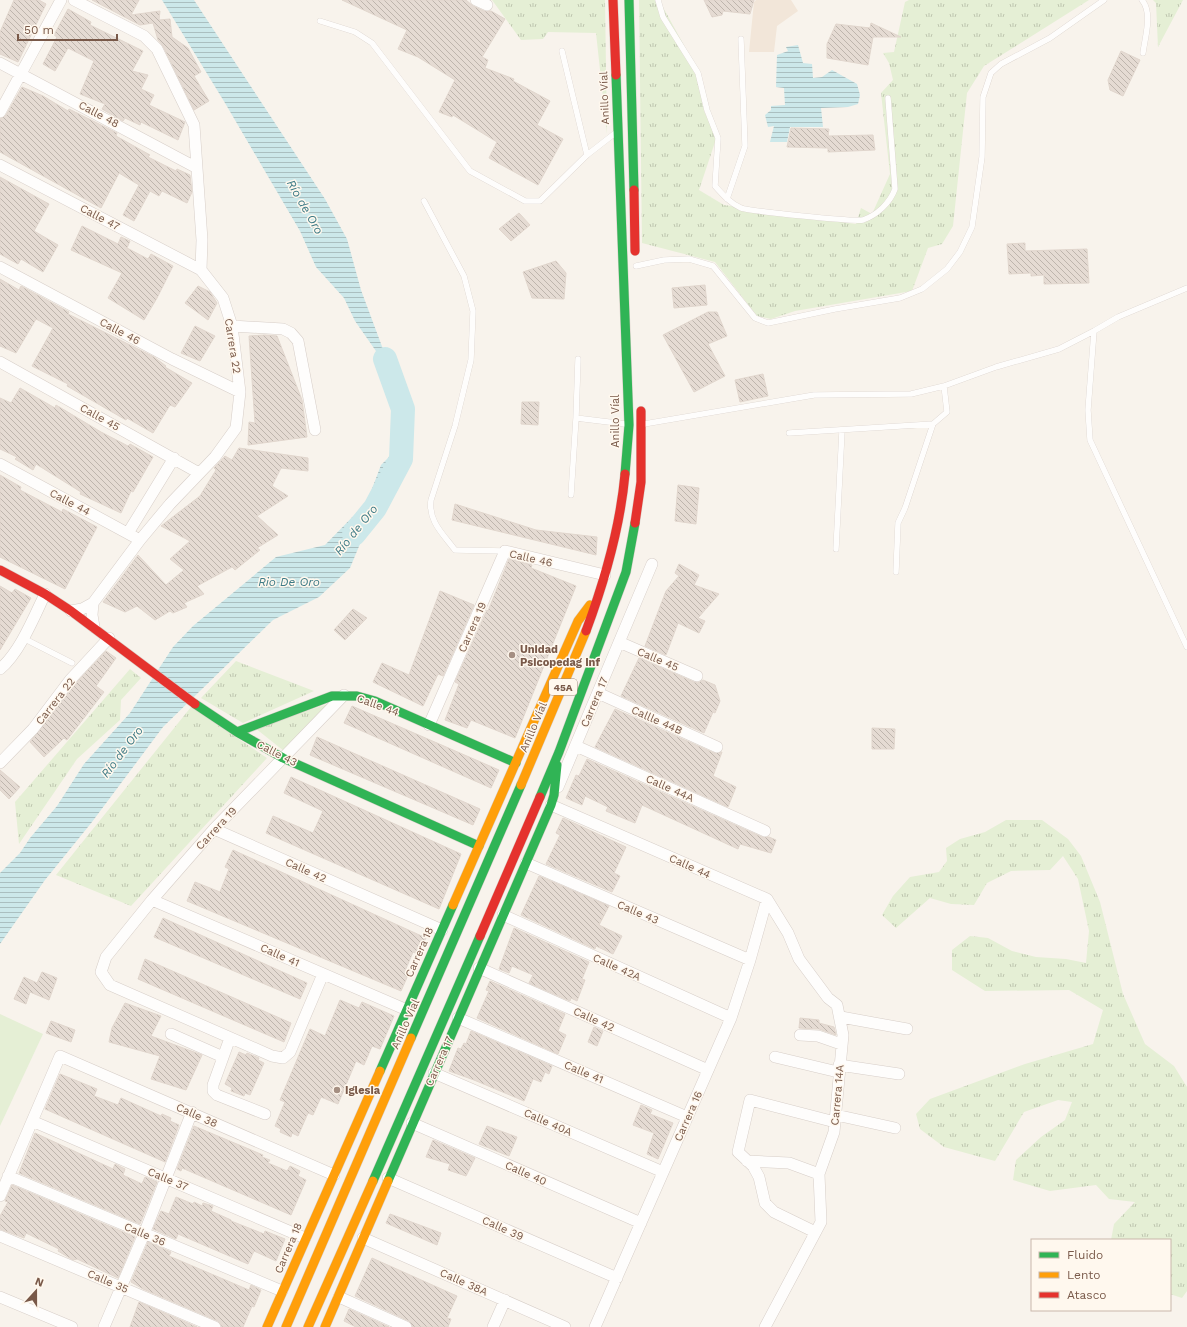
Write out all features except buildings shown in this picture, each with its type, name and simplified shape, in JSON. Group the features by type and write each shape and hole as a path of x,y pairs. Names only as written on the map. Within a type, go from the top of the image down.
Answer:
{"main road":[{"name":"Anillo Víal","path":"286,1327 558,700 600,589 613,548 626,474 629,425 613,0"},
{"path":"630,0 636,269"},
{"name":"45A","path":"308,1327 444,1021 584,691 626,572 641,482 641,400"},
{"name":"Calle 43","path":"0,570 45,594 94,627 199,707 237,732 283,758 479,846"},
{"name":"Carrera 18","path":"267,1327 578,622 600,589"},
{"name":"Calle 44","path":"237,732 332,696 358,696 375,701 516,763"},
{"name":"Carrera 17","path":"326,1327 388,1178 526,863 552,800 559,752"}],"street":[{"path":"0,112 61,0"},
{"path":"74,0 144,36 157,49 194,125 202,240 201,270"},
{"path":"476,0 487,5"},
{"name":"Calle 48","path":"0,63 197,168"},
{"name":"Calle 47","path":"0,165 201,270"},
{"name":"Calle 46","path":"0,267 172,359 240,392"},
{"name":"Carrera 22","path":"93,603 140,540 215,457 236,428 240,392 232,326 223,298 201,270"},
{"path":"232,326 283,329 291,333 298,341 315,430"},
{"name":"Calle 45","path":"0,362 199,473"},
{"path":"128,533 174,458"},
{"name":"Calle 44","path":"0,464 140,540"},
{"name":"Calle 46","path":"505,551 605,575"},
{"name":"Carrera 19","path":"430,725 505,551"},
{"name":"Carrera 17","path":"552,800 652,564"},
{"path":"0,669 6,664 23,638 45,594"},
{"path":"70,611 82,609 93,603"},
{"path":"93,603 92,615 94,627"},
{"name":"Carrera 22","path":"0,763 33,729 70,680 109,638"},
{"name":"Calle 45","path":"619,642 697,676"},
{"name":"Callle 44B","path":"598,693 717,746"},
{"name":"Carrera 19","path":"230,1038 110,985 101,972 106,957 152,900 214,829 344,695"},
{"name":"Calle 44A","path":"576,746 765,831"},
{"name":"Calle 44","path":"552,800 767,899"},
{"name":"Calle 42","path":"214,829 442,930"},
{"name":"Calle 43","path":"526,863 750,960"},
{"name":"Carrera 14A","path":"765,1327 820,1222 819,1174 834,1132 843,1035 838,1005 828,998 799,958 788,933 767,899"},
{"name":"Carrera 16","path":"595,1327 731,1018 750,960 767,899"},
{"name":"Calle 41","path":"152,900 407,1010"},
{"name":"Calle 42A","path":"503,916 731,1018"},
{"name":"Calle 42","path":"480,968 708,1070"},
{"path":"265,1114 217,1095 213,1091 213,1085 230,1038 272,1056 283,1058 290,1052 324,974"},
{"path":"841,1017 907,1029"},
{"name":"Calle 41","path":"458,1018 687,1117"},
{"path":"171,1034 223,1057"},
{"path":"800,1034 818,1036 842,1044"},
{"name":"Calle 38","path":"32,1120 60,1056 192,1112 334,1175"},
{"path":"775,1057 839,1068 899,1074"},
{"name":"Calle 40A","path":"434,1072 663,1172"},
{"path":"815,1232 774,1212 765,1203 759,1177 753,1166 738,1152 750,1100 836,1118 895,1128"},
{"path":"104,1327 144,1234 192,1112"},
{"path":"0,1196 32,1120"},
{"name":"Calle 37","path":"32,1120 305,1238"},
{"name":"Calle 40","path":"412,1123 640,1224"},
{"path":"747,1161 789,1163 819,1174"},
{"name":"Calle 36","path":"8,1176 282,1292"},
{"name":"Calle 39","path":"388,1178 617,1278"},
{"name":"Calle 35","path":"0,1236 215,1327"},
{"name":"Calle 38A","path":"363,1238 565,1327"},
{"path":"0,1297 72,1327"},
{"path":"339,1297 406,1327"},
{"path":"493,1327 505,1300"}],"lane":[{"path":"658,0 663,17 698,73 707,110 718,138 715,186 727,199 742,208 826,218 862,220 881,209 892,196 894,189 888,98"},
{"path":"636,269 664,260 689,259 713,266 755,318 768,323 835,309 900,298 922,289 947,269 960,252 972,227 982,157 982,97 991,74 1001,64 1050,38 1104,0"},
{"path":"1142,0 1146,5 1147,22 1143,53"},
{"path":"320,21 355,32 372,43 470,170 525,201 540,201 587,155 617,132"},
{"path":"727,199 744,146 741,39"},
{"path":"562,51 587,155"},
{"name":"Calle 46","path":"424,201 464,276 473,311 471,360 456,426 429,510 432,519 455,550 505,551"},
{"path":"642,425 814,395 911,394 944,386 996,367 1059,349 1118,317 1187,288"},
{"path":"1094,331 1088,410 1090,440 1187,647"},
{"path":"571,495 578,359"},
{"path":"896,572 898,523 905,508 933,424 947,412 944,386"},
{"path":"576,418 629,425"},
{"path":"789,433 842,431 896,425 933,424"},
{"path":"836,549 842,431"},
{"path":"23,638 72,663"}],"shaded area":[{"path":"756,0 791,0 798,11 777,26 774,52 749,52 754,2"}],"green space":[{"path":"492,0 605,0 607,134 596,33 548,32 543,39 521,40"},
{"path":"639,0 659,0 701,76 704,111 717,136 699,190 724,205 856,224 861,208 872,214 890,174 881,93 893,80 889,63 883,53 894,52 905,2 909,0 1089,0 984,66 967,93 953,226 942,244 928,248 912,291 795,311 771,319 757,316 715,262 642,243"},
{"path":"1153,0 1183,0 1158,47 1156,3"},
{"path":"236,661 314,691 243,723 201,698"},
{"path":"130,669 141,678 121,700 120,720 77,759 19,844 15,802"},
{"path":"328,704 284,751 255,728"},
{"path":"191,707 267,758 131,906 56,875"},
{"path":"1006,820 1042,820 1068,839 1081,856 1100,902 1123,994 1145,1044 1174,1066 1187,1087 1187,1291 1182,1298 1171,1294 1171,1239 1111,1239 1114,1224 1135,1202 1109,1199 1096,1185 1050,1191 1013,1180 1016,1160 1041,1137 1065,1120 1072,1102 1058,1100 1024,1112 995,1161 944,1147 920,1129 916,1114 930,1099 1025,1064 1093,1044 1103,1010 1069,990 985,991 952,970 952,950 970,936 988,938 1012,951 1036,957 1066,959 1086,963 1089,931 1078,879 1063,856 1050,870 1011,871 987,883 974,905 951,904 930,898 896,928 882,915 893,896 910,877 939,872 947,861 946,848 960,839 985,832"},
{"path":"0,1014 43,1034 0,1126"}],"water":[{"name":"Rio De Oro","path":"162,0 194,0 325,199 347,239 361,290 396,384 396,420 407,431 350,568 319,597 273,620 163,727 92,822 45,880 0,944 0,873 20,853 30,838 57,806 84,764 130,713 173,647 193,626 276,557 325,545 367,502 381,465 389,457 395,440 393,410 384,387 378,354 355,321 344,298 316,267 300,231 225,103"},
{"path":"798,45 803,63 812,64 813,78 822,77 832,70 857,84 860,95 858,104 848,107 821,108 823,127 790,127 787,142 770,142 774,126 768,127 765,115 771,110 771,106 785,105 784,88 776,87 777,55 788,51 786,47"}],"waterway":[{"name":"Río de Oro","path":"354,534 375,508 401,459 403,409 385,359"}],"traffic: fast":[{"path":"629,0 634,190"},
{"path":"616,75 629,425 625,474"},
{"path":"540,797 559,752 626,572 635,523"},
{"path":"237,732 332,696 357,696 375,701 516,763"},
{"path":"195,704 237,732 283,758 479,846"},
{"path":"388,1181 551,805 554,795 557,765"},
{"path":"411,1038 521,785"},
{"path":"380,1071 453,905"},
{"path":"373,1181 480,936"}],"traffic: slow":[{"path":"453,905 578,621 590,605"},
{"path":"521,785 586,631"},
{"path":"286,1327 411,1038"},
{"path":"267,1327 380,1071"},
{"path":"308,1327 373,1181"},
{"path":"325,1327 388,1181"}],"traffic: jam":[{"path":"613,0 616,75"},
{"path":"634,190 635,251"},
{"path":"635,523 641,482 641,411"},
{"path":"586,631 611,554 623,494 625,474"},
{"path":"0,570 45,594 71,611 195,704"},
{"path":"480,936 540,797"}],"place":[{"name":"Unidad Psicopedag Inf","path":"512,655"},
{"name":"Iglesia","path":"337,1090"}]}
